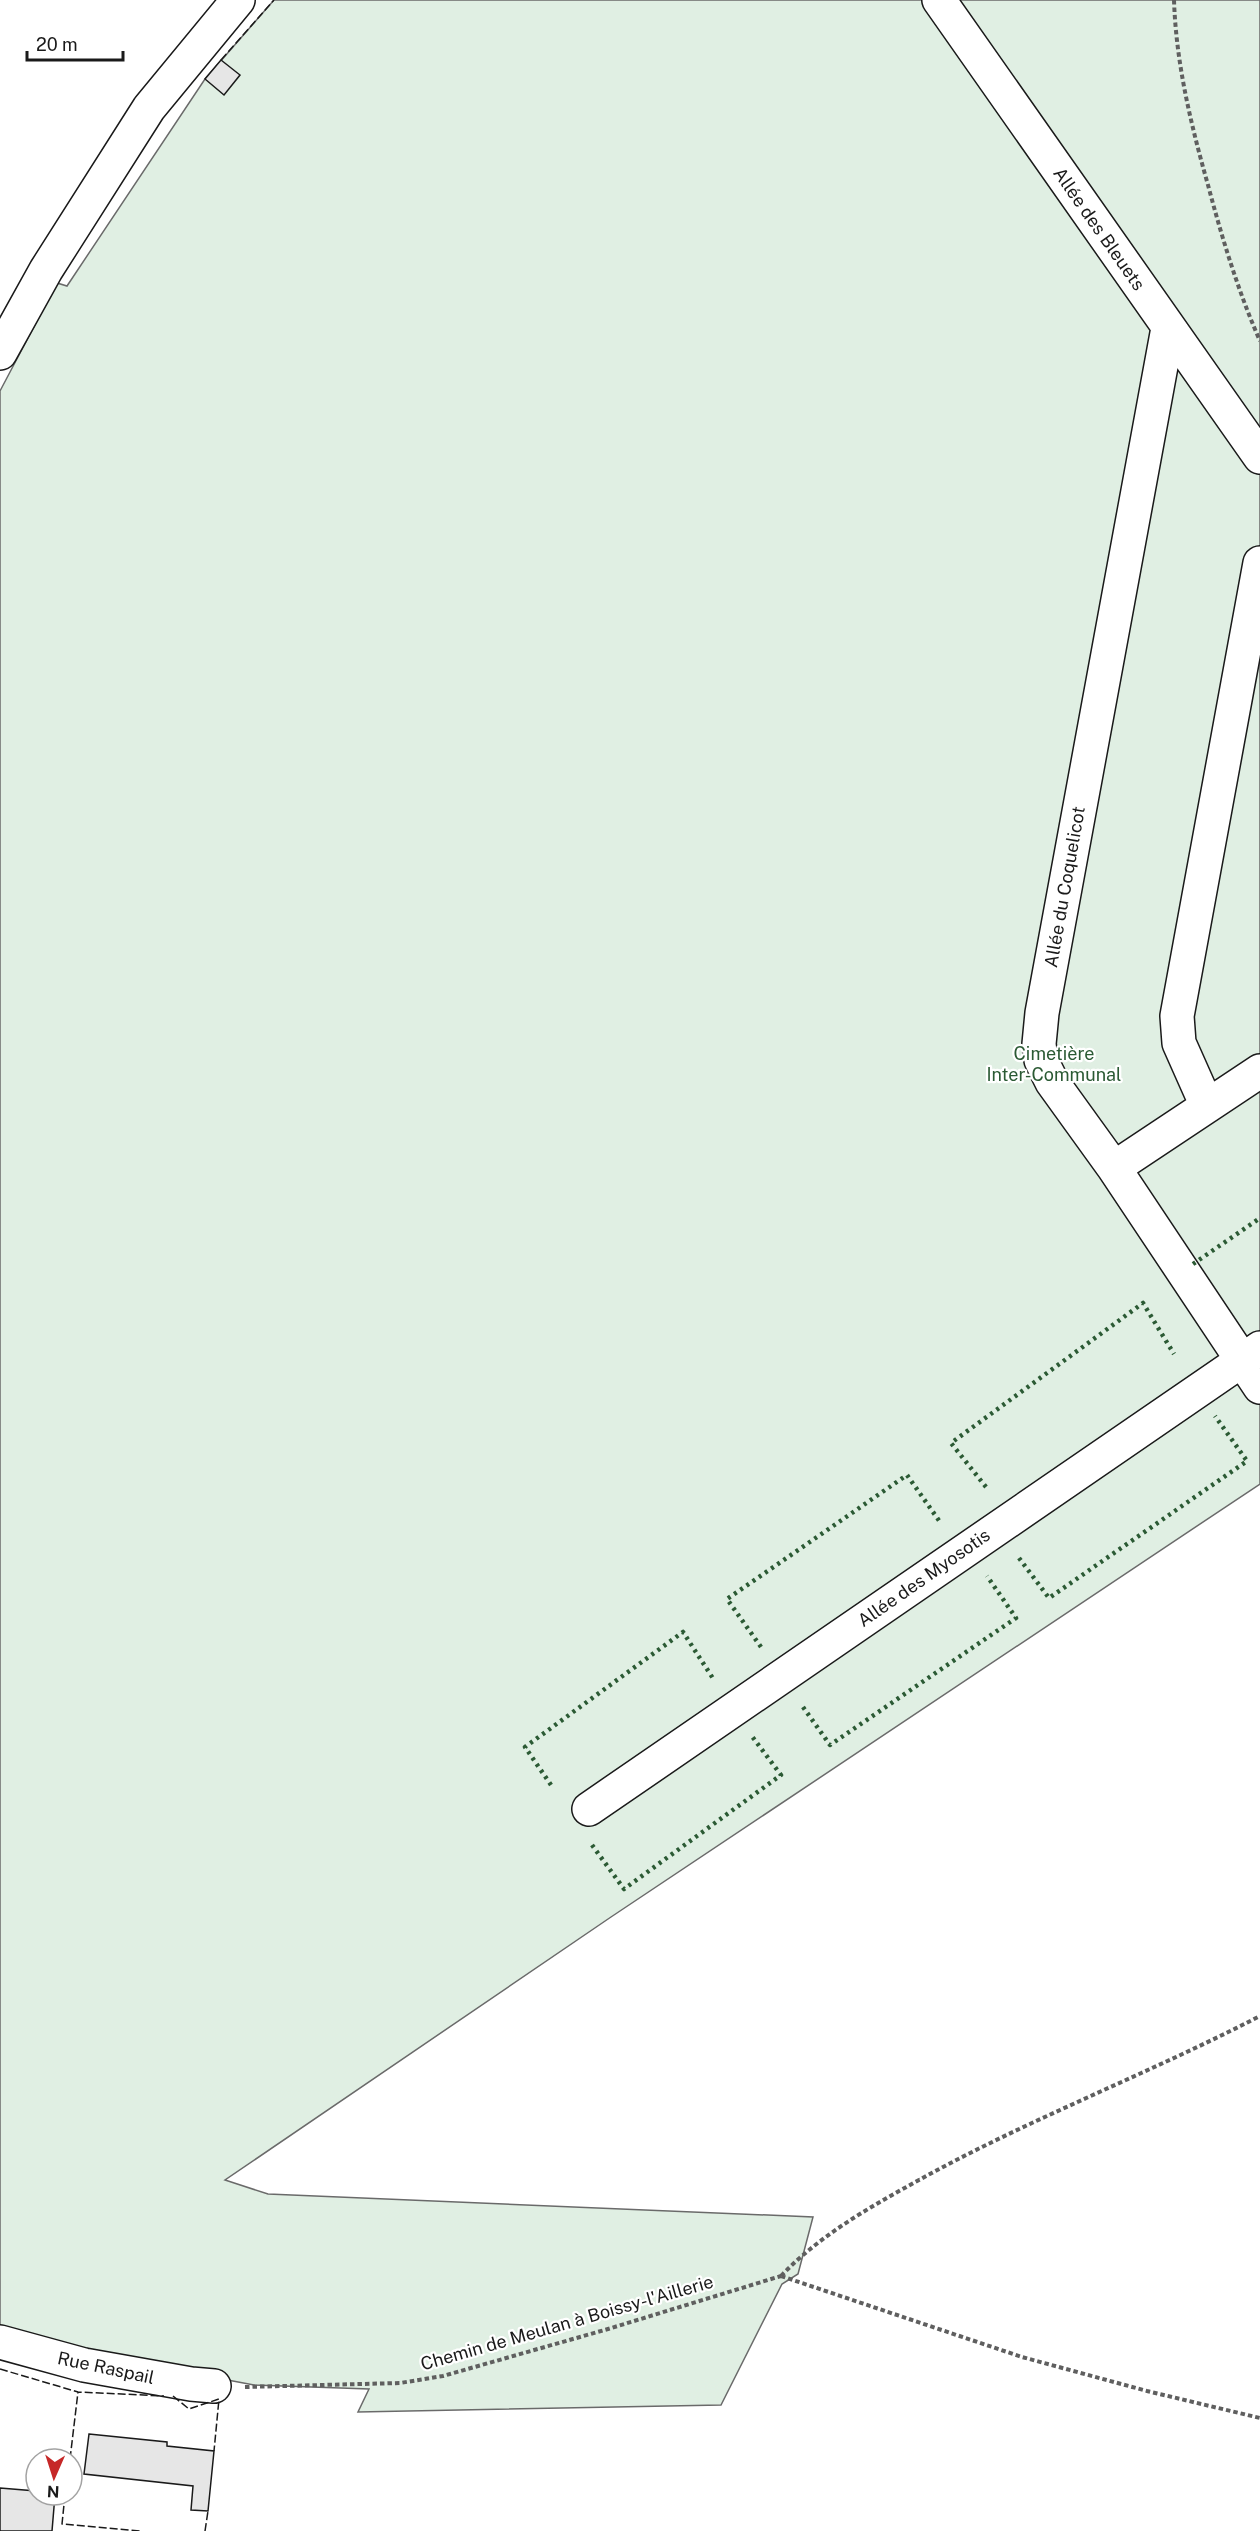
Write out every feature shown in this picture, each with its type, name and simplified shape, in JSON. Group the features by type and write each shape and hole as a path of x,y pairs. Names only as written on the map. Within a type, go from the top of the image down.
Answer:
{"main road":[{"path":"0,353 46,270 149,108 238,0"},
{"name":"Allée des Bleuets","path":"939,0 1260,457"},
{"name":"Allée du Coquelicot","path":"1168,328 1038,1044 1041,1060 1052,1082 1251,1354 1260,1387"},
{"path":"1207,1106 1179,1043 1177,1016 1260,563"},
{"path":"1114,1168 1260,1071"},
{"name":"Allée des Myosotis","path":"589,1809 1251,1354"},
{"name":"Rue Raspail","path":"0,2342 84,2365 214,2386"}],"path":[{"path":"1174,0 1179,50 1191,122 1224,245 1260,341"},
{"path":"1260,2016 962,2156 816,2242 781,2276 1022,2357 1147,2391 1260,2418"},
{"name":"Chemin de Meulan à Boissy-l'Aillerie","path":"214,2386 400,2383 443,2376 781,2276"}],"green space":[{"name":"Cimetière Inter-Communal","path":"274,0 1260,0 1260,1484 611,1917 225,2180 268,2194 813,2217 798,2274 782,2284 721,2405 358,2412 369,2389 254,2385 164,2368 0,2344 0,391 57,283 67,286 205,79"}],"building":[{"path":"221,60 240,75 224,95 205,79"},
{"path":"89,2434 167,2442 167,2446 214,2451 208,2511 191,2510 193,2486 84,2474"},
{"path":"0,2488 24,2490 24,2507 54,2507 52,2531 0,2531"}],"hedge":[{"path":"1193,1264 1260,1218"},
{"path":"986,1487 951,1443 1143,1303 1174,1354"},
{"path":"1019,1558 1049,1598 1247,1461 1215,1416"},
{"path":"761,1647 727,1599 907,1475 940,1522"},
{"path":"803,1707 830,1745 1016,1618 987,1576"},
{"path":"551,1785 525,1747 683,1632 714,1680"},
{"path":"592,1845 624,1889 781,1775 751,1735"}],"fence":[{"path":"221,60 274,0"},
{"path":"0,2369 78,2392 164,2396"},
{"path":"71,2447 78,2392"},
{"path":"173,2396 189,2409 219,2399 214,2451"},
{"path":"64,2507 62,2524 140,2531"},
{"path":"205,2531 208,2511"}]}
